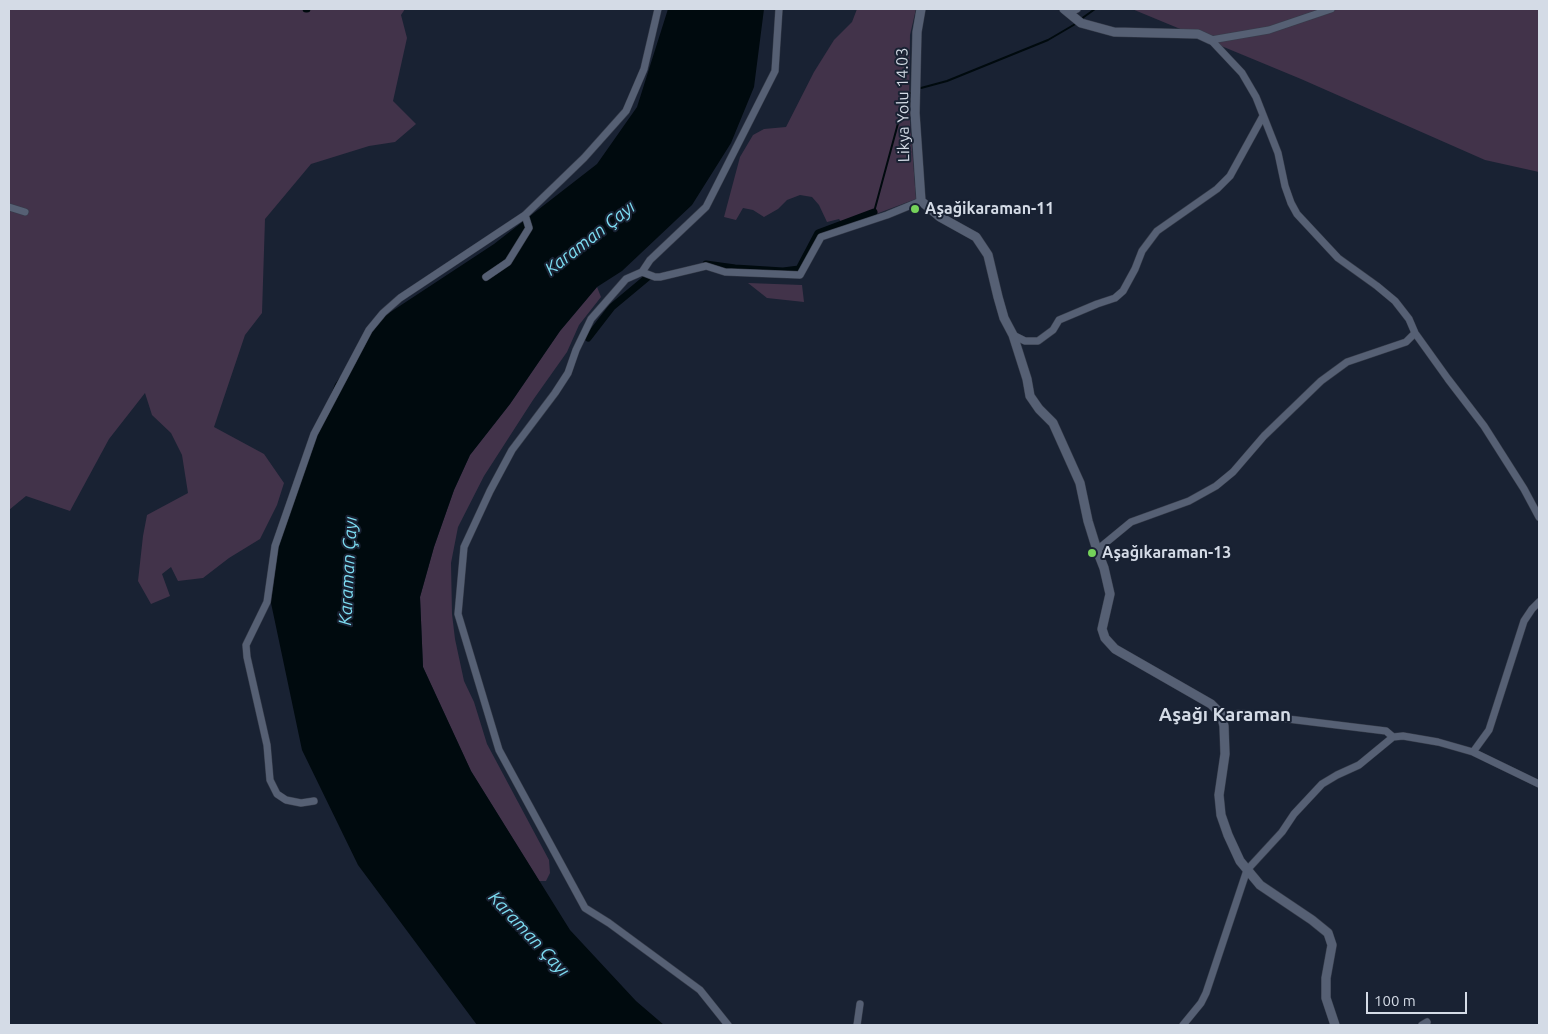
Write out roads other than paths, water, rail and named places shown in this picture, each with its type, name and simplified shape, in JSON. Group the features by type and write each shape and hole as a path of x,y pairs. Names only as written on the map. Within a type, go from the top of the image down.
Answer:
{"street":[{"path":"314,801 301,803 286,800 276,794 270,780 267,745 246,645 267,602 275,546 314,434 369,330 383,313 400,298 525,215 584,158 626,111 644,69 658,9"},
{"path":"728,1025 700,990 609,923 585,908 499,750 458,614 464,547 490,491 512,450 568,373 576,350 591,319 626,279 642,272 650,260 706,207 775,71 779,9"},
{"name":"Likya Yolu 14.03","path":"921,9 916,32 915,113 921,201"},
{"path":"1211,40 1269,30 1332,9"},
{"path":"1070,10 1082,23 1114,32 1198,34 1211,40 1249,83 1278,153 1291,203 1297,214 1338,258 1378,286 1395,301 1409,319 1415,333 1484,426 1524,489 1539,517"},
{"path":"1013,334 1025,341 1038,341 1053,330 1059,320 1116,298 1123,291 1142,251 1157,231 1217,189 1230,176 1263,116"},
{"path":"642,272 660,277 706,266 725,272 800,275 821,237 887,215 921,201 940,217 976,237 988,255 992,277 1004,318 1013,334 1027,379 1030,396 1039,409 1053,423 1080,483 1110,594 1102,629 1104,638 1115,649 1211,704 1221,714 1226,754 1219,795 1221,815 1240,861 1260,885 1328,933 1332,945 1326,978 1326,998 1335,1025"},
{"path":"9,207 25,212"},
{"path":"486,277 508,262 529,228 525,215"},
{"path":"1097,550 1131,522 1189,501 1216,486 1233,472 1264,436 1321,381 1347,362 1406,342 1415,333"},
{"path":"1474,752 1489,730 1524,621 1539,602"},
{"path":"1222,719 1239,714 1386,732 1393,737 1413,737 1474,752 1539,784"},
{"path":"1183,1025 1201,1003 1206,992 1247,870 1322,784 1337,775 1359,766 1393,737"},
{"path":"856,1025 860,1004"}],"water":[{"name":"Karaman Çayı","path":"668,9 764,9 754,87 731,143 692,205 622,271 597,287 560,331 510,404 470,455 454,490 434,547 420,597 423,667 471,771 570,930 636,1001 664,1025 477,1025 358,865 302,750 271,603 281,525 335,384 383,317 494,244 597,164 637,107"}],"waterway":[{"path":"1081,19 1095,9"},
{"path":"921,88 947,81 1048,40 1077,23"},
{"path":"874,212 906,94 910,93"},
{"path":"706,264 783,271 799,269 818,233 874,212"},
{"path":"588,338 612,307 648,277"}],"place":[{"name":"Aşağikaraman-11","path":"915,209"},
{"name":"Aşağıkaraman-13","path":"1092,553"}],"district":[{"name":"Aşağı Karaman","path":"1225,715"}]}
